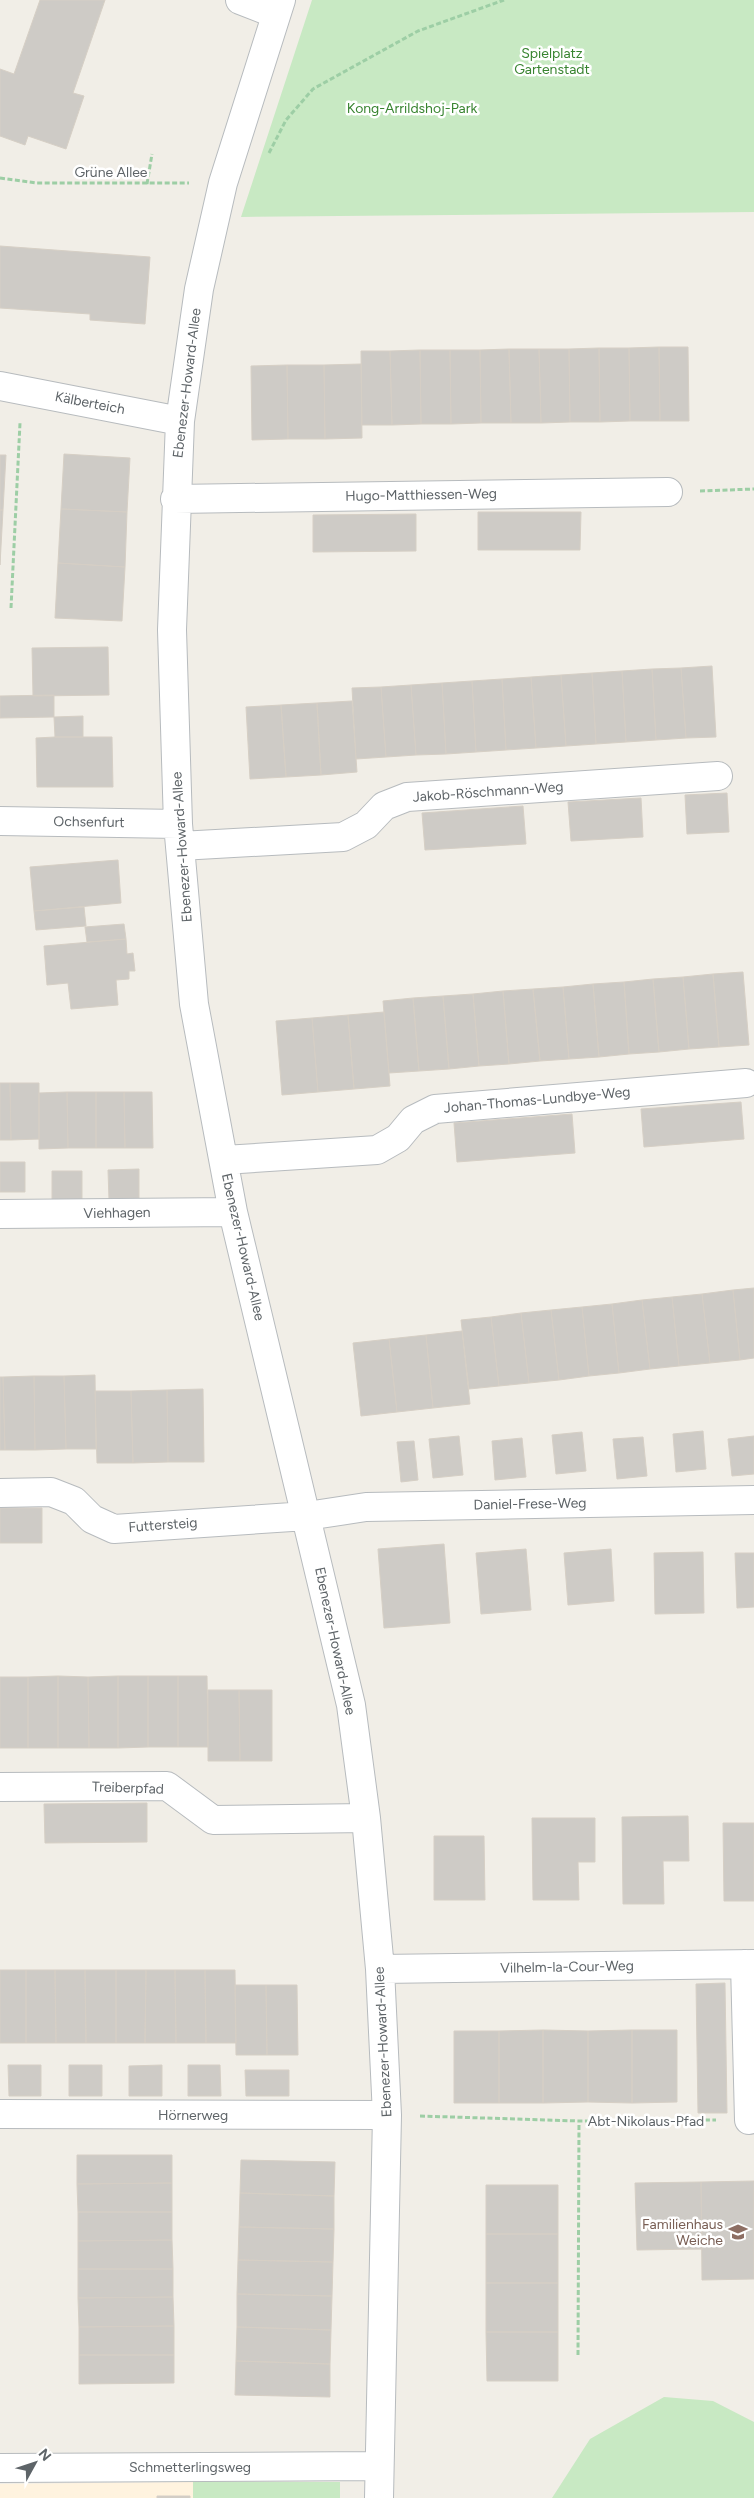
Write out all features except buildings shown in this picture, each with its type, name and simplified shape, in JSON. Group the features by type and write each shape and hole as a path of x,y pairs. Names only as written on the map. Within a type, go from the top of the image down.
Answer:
{"street":[{"path":"240,0 278,7"},
{"name":"Ebenezer-Howard-Allee","path":"278,7 223,183 199,289 180,421 175,499 172,630 179,835 194,1004 233,1212 351,1705 366,1818 380,1969 387,2115 379,2498"},
{"name":"Kälberteich","path":"11,388 180,421"},
{"name":"Hugo-Matthiessen-Weg","path":"175,499 668,492"},
{"name":"Jakob-Röschmann-Weg","path":"179,835 343,837 366,825 384,806 407,797 718,776"},
{"name":"Ochsenfurt","path":"0,821 179,835"},
{"name":"Johan-Thomas-Lundbye-Weg","path":"224,1160 377,1150 398,1138 413,1120 435,1109 746,1083"},
{"name":"Viehhagen","path":"0,1214 233,1212"},
{"name":"Futtersteig","path":"0,1492 51,1492 74,1501 92,1519 114,1528 307,1516"},
{"name":"Daniel-Frese-Weg","path":"307,1516 366,1507 754,1500"},
{"name":"Treiberpfad","path":"0,1787 167,1786 213,1820 366,1818"},
{"path":"749,2120 750,1964"},
{"name":"Vilhelm-la-Cour-Weg","path":"380,1969 750,1964"},
{"name":"Hörnerweg","path":"0,2114 387,2115"},
{"name":"Schmetterlingsweg","path":"0,2468 379,2466"}],"path":[{"path":"265,159 286,120 313,89 418,31 504,0"},
{"path":"147,184 152,154"},
{"name":"Grüne Allee","path":"0,178 37,183 223,183"},
{"path":"11,388 11,608"},
{"path":"668,492 754,489"},
{"name":"Abt-Nikolaus-Pfad","path":"387,2115 579,2121 749,2120"},
{"path":"578,2355 579,2121"}],"shaded area":[{"path":"193,2482 193,2498 0,2498 0,2484"}],"green space":[{"name":"Kong-Arrildshoj-Park","path":"312,0 754,0 754,212 241,217"},
{"path":"664,2397 713,2401 754,2422 754,2498 552,2498 590,2439"},
{"path":"193,2482 340,2482 340,2498 193,2498"}],"place":[{"name":"Familienhaus Weiche","path":"738,2232"}],"park label":[{"name":"Spielplatz Gartenstadt","path":"552,62"}]}
